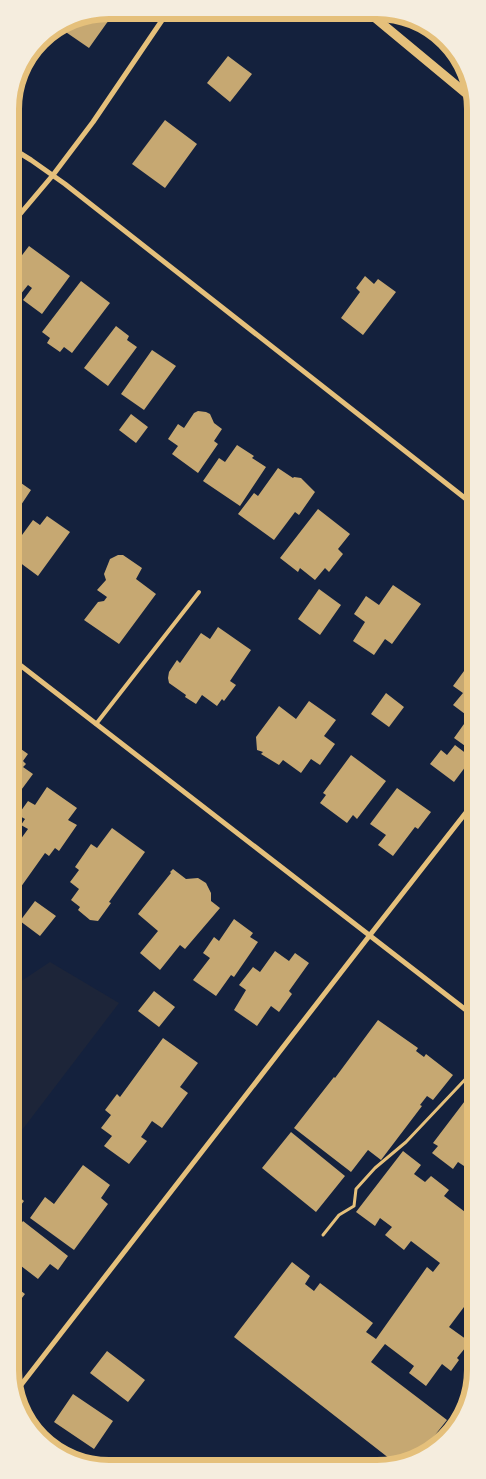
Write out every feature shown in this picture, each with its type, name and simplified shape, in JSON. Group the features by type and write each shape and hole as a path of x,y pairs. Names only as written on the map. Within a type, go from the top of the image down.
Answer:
{"street":[{"path":"19,216 54,175 93,122 163,19"},
{"path":"376,19 466,94"},
{"path":"19,154 54,175 467,500"},
{"path":"19,664 467,1012"},
{"path":"20,1386 467,812"}],"lane":[{"path":"96,724 199,592"}],"path":[{"path":"322,1235 339,1215 354,1206 356,1189 375,1168 406,1142 467,1077"}],"shaded area":[{"path":"50,962 119,1003 19,1134 19,983"}],"building":[{"path":"110,19 89,48 64,31 91,20"},
{"path":"228,56 252,74 230,102 207,83"},
{"path":"165,120 197,144 165,188 132,164"},
{"path":"29,246 70,276 42,314 23,300 32,288 28,285 19,294 19,259"},
{"path":"365,276 374,284 378,279 396,292 363,335 341,318 360,292 356,288"},
{"path":"81,281 110,303 72,353 64,347 60,352 47,343 50,338 42,332"},
{"path":"116,326 129,336 127,340 137,347 108,386 84,368"},
{"path":"152,350 176,366 144,410 121,394"},
{"path":"198,411 210,414 214,423 222,429 214,441 218,444 198,473 172,454 178,446 168,439 178,424 184,428 194,413"},
{"path":"131,414 148,427 136,443 119,430"},
{"path":"237,445 254,456 252,458 266,467 240,506 203,481 219,458 225,462"},
{"path":"278,468 293,478 301,478 315,492 299,515 295,512 274,540 238,514 254,493 258,496"},
{"path":"19,482 31,490 19,508"},
{"path":"318,509 350,534 338,549 343,554 329,572 325,568 315,580 300,568 298,572 280,558"},
{"path":"47,516 70,532 38,576 19,562 19,539 33,520 40,525"},
{"path":"123,555 142,568 136,579 156,594 119,644 84,620 98,602 104,601 107,597 97,590 106,580 104,574 110,559"},
{"path":"393,585 421,604 392,644 385,639 374,655 353,641 365,622 354,614 366,596 379,605"},
{"path":"319,589 341,605 320,635 298,619"},
{"path":"218,627 251,650 230,681 236,685 224,701 222,699 217,706 202,695 196,704 169,683 169,672 177,660 180,663 201,633 210,639"},
{"path":"467,667 467,716 453,705 463,693 453,686"},
{"path":"386,693 404,707 389,727 371,714"},
{"path":"309,701 336,720 324,736 335,744 320,765 311,759 301,773 283,760 279,765 261,754 263,752 257,750 256,737 279,706 296,719"},
{"path":"467,720 467,747 454,738"},
{"path":"455,745 467,754 467,765 454,782 430,764 441,750 447,755"},
{"path":"19,748 28,754 23,761 26,764 23,767 33,774 19,793"},
{"path":"351,755 386,781 357,819 353,815 347,823 320,803 326,795 323,793"},
{"path":"47,787 77,808 68,820 77,825 59,851 55,848 49,856 45,853 19,890 19,841 28,829 21,825 25,819 19,814 28,801 35,805"},
{"path":"397,788 431,812 418,829 415,827 393,856 378,845 386,835 370,824"},
{"path":"112,828 145,852 109,902 111,903 98,921 90,920 78,910 80,907 71,900 79,889 70,882 79,870 75,867 91,844 97,848"},
{"path":"173,869 186,879 198,878 206,883 211,893 211,901 220,908 185,949 180,945 160,970 140,953 158,931 138,914"},
{"path":"35,901 56,916 40,936 20,921"},
{"path":"234,919 253,933 250,937 258,942 234,977 231,975 216,996 193,980 210,958 203,953 214,937 219,941"},
{"path":"275,951 289,961 295,953 309,963 289,991 292,994 279,1012 271,1006 257,1026 234,1010 246,990 239,985 253,967 260,972"},
{"path":"154,991 175,1007 159,1027 138,1011"},
{"path":"378,1020 418,1048 416,1051 424,1057 426,1054 453,1075 433,1100 427,1096 420,1105 422,1106 381,1160 368,1150 351,1172 294,1128 335,1078"},
{"path":"163,1038 198,1063 180,1087 188,1093 162,1128 152,1121 141,1137 147,1141 129,1164 104,1146 112,1136 101,1128 111,1115 105,1110 117,1094 120,1097"},
{"path":"467,1098 467,1161 464,1166 458,1162 453,1169 432,1153 438,1146 433,1143"},
{"path":"291,1132 345,1176 316,1212 262,1168"},
{"path":"403,1151 421,1165 414,1174 425,1182 431,1176 449,1190 444,1196 467,1213 467,1303 449,1327 467,1340 467,1346 457,1358 459,1360 451,1371 442,1364 426,1386 409,1373 414,1366 385,1344 371,1362 447,1420 431,1440 432,1442 412,1453 395,1459 391,1459 234,1337 292,1262 310,1276 305,1284 314,1291 320,1283 373,1323 366,1332 376,1339 427,1267 433,1272 440,1263 411,1241 404,1250 385,1235 392,1227 380,1218 375,1226 356,1212"},
{"path":"83,1165 110,1185 101,1198 108,1204 74,1250 30,1218 45,1197 54,1204"},
{"path":"19,1197 24,1201 19,1208"},
{"path":"23,1221 68,1256 58,1270 50,1264 38,1279 19,1264 19,1226"},
{"path":"19,1289 25,1294 19,1302"},
{"path":"107,1351 145,1380 128,1402 90,1373"},
{"path":"73,1394 113,1421 94,1449 54,1422"}]}
